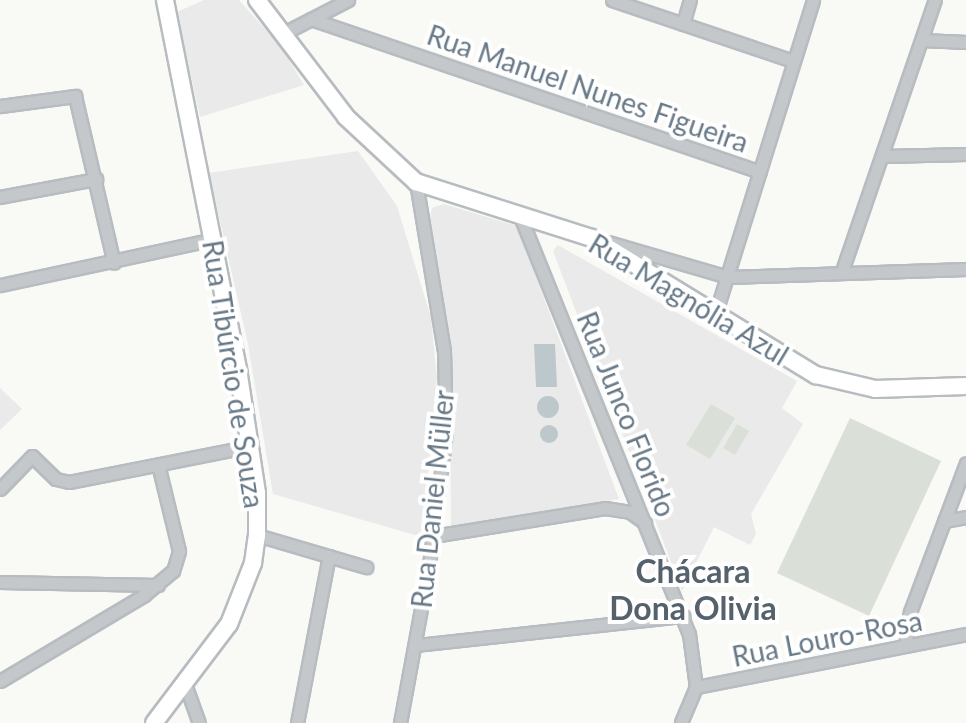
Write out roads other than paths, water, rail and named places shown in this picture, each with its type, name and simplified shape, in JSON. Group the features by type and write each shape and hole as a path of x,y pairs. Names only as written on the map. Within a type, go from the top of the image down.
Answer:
{"street":[{"name":"Rua Tibúrcio de Souza","path":"154,723 229,624 253,563 257,535 250,446 214,239 165,0"},
{"path":"257,0 286,32 346,117 416,182"},
{"path":"286,32 348,0"},
{"path":"612,0 793,61"},
{"path":"683,24 690,0"},
{"path":"715,315 813,0"},
{"path":"842,271 935,0"},
{"name":"Rua Manuel Nunes Figueira","path":"311,19 760,172"},
{"path":"922,40 966,42"},
{"path":"0,106 73,95 96,179 114,263"},
{"path":"884,156 966,154"},
{"path":"0,197 96,179"},
{"name":"Rua Magnólia Azul","path":"416,182 592,238 816,375 844,384 910,390 966,386"},
{"name":"Rua Daniel Müller","path":"400,723 433,536 447,388 438,300 416,182"},
{"name":"Rua Junco Florido","path":"520,216 683,616 695,655 696,687 681,723"},
{"path":"592,238 728,277 966,269"},
{"path":"0,285 114,263 214,239"},
{"path":"0,489 32,456 63,482 250,446"},
{"path":"905,646 910,612 966,463"},
{"path":"0,681 158,585 173,571 179,551 158,464"},
{"path":"433,536 605,508 630,512 645,523"},
{"path":"944,521 966,517"},
{"path":"257,535 366,567"},
{"path":"297,723 329,556"},
{"path":"0,582 158,585"},
{"path":"416,645 683,616"},
{"name":"Rua Louro-Rosa","path":"696,687 966,634"},
{"path":"185,684 199,723"}],"district":[{"name":"Chácara Dona Olivia","path":"693,590"}]}
